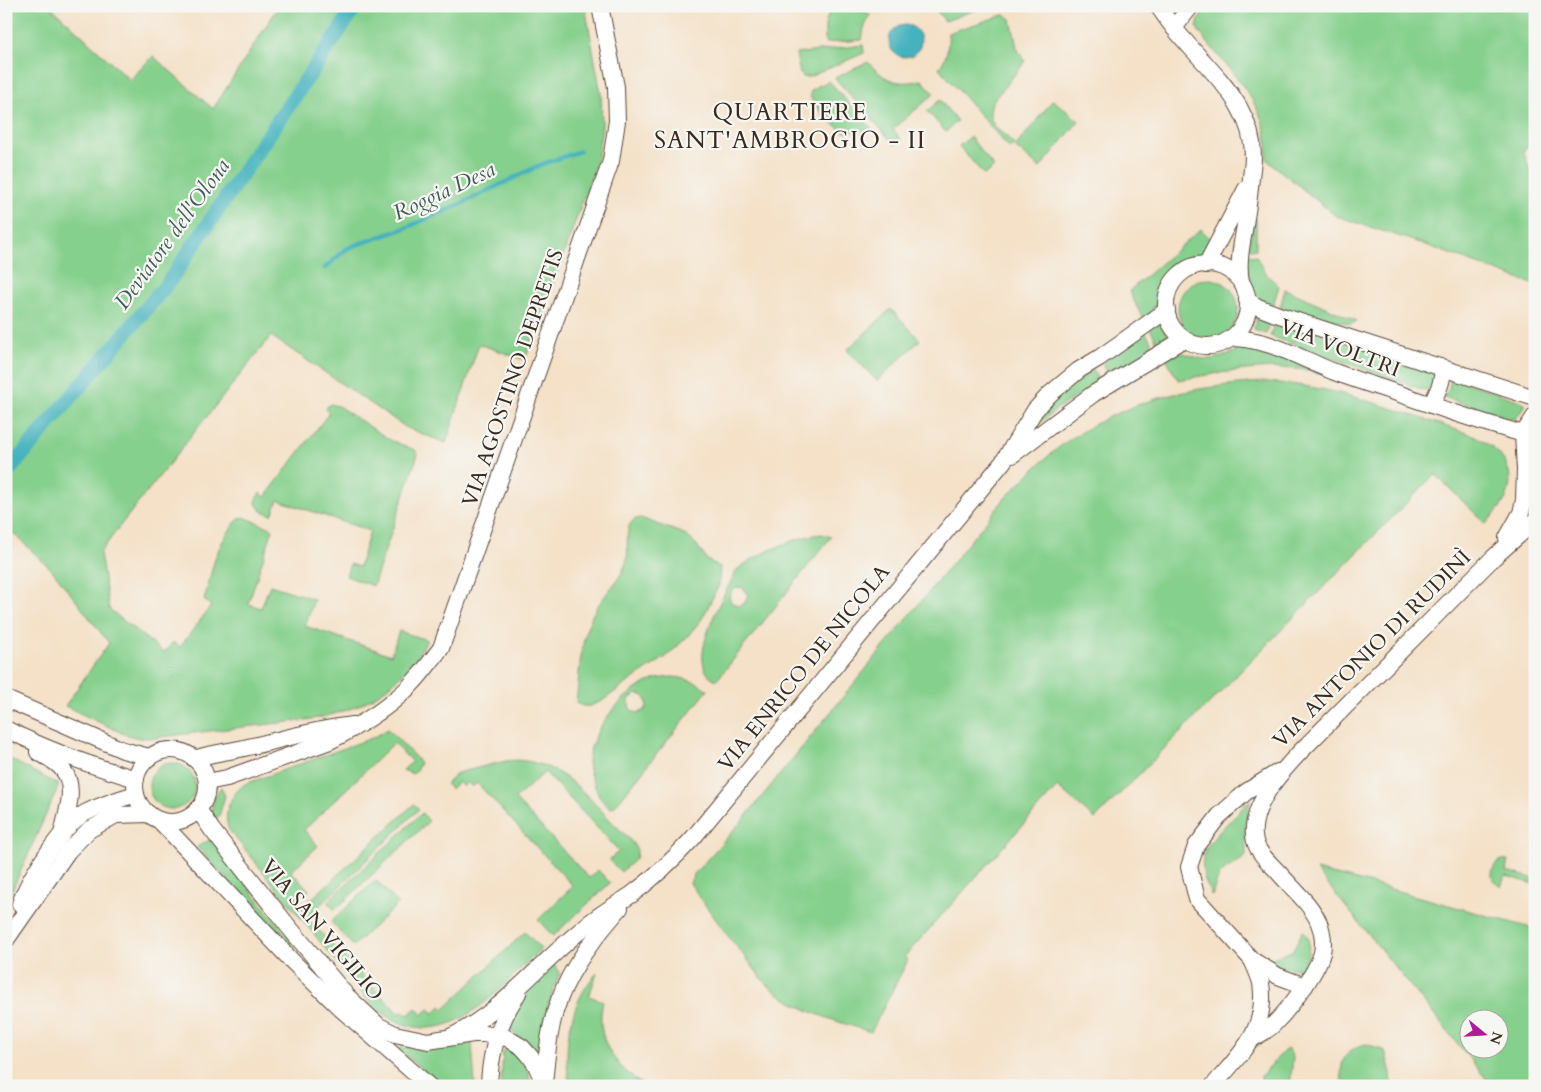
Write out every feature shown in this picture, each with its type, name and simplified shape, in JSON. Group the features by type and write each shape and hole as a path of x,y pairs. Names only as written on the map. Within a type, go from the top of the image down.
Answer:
{"street":[{"name":"VIA AGOSTINO DEPRETIS","path":"207,782 227,778 330,741 399,697 442,648 611,161 617,121 616,87 600,6"},
{"path":"1158,6 1174,28 1232,94 1248,123 1252,138 1253,160 1240,256 1241,282 1247,300 1245,321 1241,329 1232,338 1219,345 1209,346 1194,344 1184,339 1173,327 1166,310 1168,293 1175,280 1191,268 1206,264 1216,265 1226,269 1241,282"},
{"path":"1174,28 1191,6"},
{"path":"1206,264 1249,182"},
{"name":"VIA VOLTRI","path":"1247,300 1258,307 1276,314 1535,398"},
{"name":"VIA ENRICO DE NICOLA","path":"448,1038 476,1023 529,979 556,951 589,923 667,866 693,838 1003,462 1035,410 1050,394 1080,370 1166,310"},
{"name":"VIA VOLTRI","path":"1232,338 1249,338 1267,343 1299,355 1332,371 1529,436"},
{"name":"VIA ENRICO DE NICOLA","path":"1003,462 1093,394 1184,339"},
{"path":"1431,405 1442,384 1442,367"},
{"path":"1529,436 1535,416"},
{"name":"VIA ANTONIO DI RUDINÌ","path":"1493,558 1522,513 1529,436"},
{"name":"VIA ANTONIO DI RUDINÌ","path":"1251,1040 1272,1026 1304,986 1322,952 1324,940 1319,922 1308,905 1260,851 1254,839 1254,823 1259,805 1282,770 1493,558 1535,521"},
{"path":"6,699 123,750 149,757"},
{"path":"24,738 44,739 50,727 47,718"},
{"name":"VIA AGOSTINO DEPRETIS","path":"195,759 326,728 358,724"},
{"path":"6,729 136,786"},
{"path":"24,738 33,750 54,761 64,771 70,792 62,834"},
{"path":"9,936 68,851 89,830 116,815 154,817 170,822 190,816 198,809 206,792 207,782 204,771 195,759 187,753 167,750 149,757 141,767 136,786 141,805 154,817"},
{"name":"VIA ANTONIO DI RUDINÌ","path":"1282,770 1246,792 1219,816 1196,846 1189,867 1197,899 1252,960 1278,976 1304,986"},
{"path":"9,936 22,900 40,864 62,834 84,814 136,786"},
{"name":"VIA SAN VIGILIO","path":"198,809 212,830 284,921 346,995 379,1026 395,1034 428,1041 473,1034 498,1036"},
{"name":"VIA SAN VIGILIO","path":"154,817 293,962 334,1002 429,1086"},
{"name":"VIA ENRICO DE NICOLA","path":"544,1085 551,1030 558,1001 585,952 631,894"},
{"name":"VIA ANTONIO DI RUDINÌ","path":"1214,1086 1251,1040 1260,1017 1260,982 1252,960"},
{"name":"VIA ENRICO DE NICOLA","path":"489,1086 490,1063 498,1036 508,1011 529,979"},
{"name":"VIA ENRICO DE NICOLA","path":"498,1036 507,1038 522,1047 536,1065 544,1085"}],"green space":[{"path":"6,6 50,6 130,80 153,56 213,109 279,6 585,6 601,94 602,125 597,162 525,360 479,344 446,443 407,428 271,336 100,553 109,609 164,653 173,642 180,647 211,606 204,600 214,564 224,539 236,522 244,517 273,529 248,604 261,608 270,585 314,599 305,626 391,655 399,631 427,640 400,677 376,696 334,714 307,720 155,738 139,738 124,734 65,706 109,643 52,570 9,529 6,531"},
{"path":"831,6 857,6 870,15 864,28 862,40 825,43 825,25"},
{"path":"933,6 977,6 978,9 945,21"},
{"path":"1208,6 1535,6 1535,141 1523,151 1535,183 1535,285 1420,243 1336,216 1267,160 1265,129 1260,115 1245,89 1197,28 1199,19"},
{"path":"1003,15 1011,19 1017,48 1025,62 992,102 990,110 992,122 1014,144 1010,149 939,68 947,52 948,33"},
{"path":"863,45 864,53 809,77 803,77 800,74 796,54"},
{"path":"868,62 886,78 898,82 922,80 934,94 893,129 901,140 895,145 835,78"},
{"path":"829,81 873,130 844,132 818,109 810,93 814,88"},
{"path":"940,100 957,121 946,132 927,111"},
{"path":"1053,100 1079,121 1040,168 1015,147"},
{"path":"970,137 994,167 984,175 959,146"},
{"path":"1254,218 1256,219 1256,250 1248,248"},
{"path":"1201,229 1212,241 1206,252 1200,259 1174,273 1154,308 1143,319 1129,291"},
{"path":"1245,255 1256,256 1265,273 1279,286 1273,305 1260,299 1256,294"},
{"path":"1202,279 1214,279 1230,287 1236,297 1238,309 1236,321 1230,331 1214,339 1202,339 1186,331 1178,315 1178,303 1186,287"},
{"path":"1285,289 1357,321 1351,324 1280,308"},
{"path":"891,309 920,340 877,381 847,350"},
{"path":"1258,313 1271,317 1266,334 1254,330"},
{"path":"1276,318 1432,372 1436,378 1431,388 1424,390 1270,336"},
{"path":"1160,320 1169,339 1159,345 1149,327"},
{"path":"1144,330 1155,348 1114,373 1106,371 1102,364"},
{"path":"1258,345 1320,374 1300,369 1267,368 1178,380 1166,358 1182,353 1213,359"},
{"path":"1093,369 1100,380 1099,382 1058,408 1040,423 1036,423 1050,402"},
{"path":"1451,377 1523,402 1525,406 1516,418 1513,419 1444,397 1449,389"},
{"path":"1263,382 1290,384 1343,394 1473,435 1491,446 1504,461 1508,469 1510,479 1505,500 1486,524 1435,474 1095,819 1057,787 904,957 908,960 871,1032 805,1009 770,987 726,934 690,883 694,874 742,821 1006,497 1047,457 1085,430 1109,417 1158,398 1235,384"},
{"path":"330,404 338,406 390,440 415,450 418,454 373,586 346,576 350,564 359,567 370,531 278,500 272,515 262,511 256,504 260,493 265,497 329,413 325,409"},
{"path":"641,518 684,534 696,544 707,560 720,567 719,585 702,619 666,657 602,701 590,706 583,706 576,703 581,658 588,624 626,563 630,523"},
{"path":"822,534 831,537 717,680 707,672 703,661 704,646 716,612 736,571 764,553 789,542","holes":["739,587 743,588 748,595 745,603 738,606 731,602 729,597 732,590"]},
{"path":"672,677 687,679 708,690 615,806 611,808 600,798 589,770 590,749 595,737 610,713 631,693 653,680","holes":["637,694 645,697 647,703 646,709 639,713 631,710 629,704 630,698"]},
{"path":"388,729 420,763 416,771 413,774 403,770 412,762 394,743 304,830 318,846 291,871 309,890 296,902 302,908 414,804 419,809 307,918 399,1014 403,1011 408,1015 416,1008 422,1015 429,1009 434,1013 441,1006 444,1009 525,932 541,949 484,1003 464,1017 443,1026 420,1028 397,1021 371,1004 229,830 227,824 229,804 245,784 372,738"},
{"path":"6,757 59,785 6,904"},
{"path":"517,760 532,762 546,767 570,780 591,799 632,842 637,850 636,858 621,872 609,860 619,851 545,772 515,799 589,878 598,870 610,883 553,936 538,920 573,886 477,783 472,787 467,782 463,787 458,782 451,789 446,784 457,773"},
{"path":"177,763 181,764 191,773 194,777 194,795 185,805 177,809 167,809 159,805 150,795 149,781 153,773 163,764"},
{"path":"221,787 225,796 219,816 213,821 213,803"},
{"path":"1250,800 1245,826 1246,856 1220,875 1212,896 1204,874 1203,857 1205,851 1219,832"},
{"path":"422,813 429,821 335,910 327,902"},
{"path":"211,839 296,948 291,948 197,847"},
{"path":"1502,860 1508,860 1506,871 1535,879 1535,884 1505,876 1501,887 1494,881 1492,873 1495,866"},
{"path":"1316,870 1535,929 1535,1086 1492,1086 1471,1060 1508,1060 1508,1010 1458,1010 1458,1044"},
{"path":"376,880 398,904 353,946 331,922"},
{"path":"1303,931 1309,943 1304,967 1285,967 1267,960 1292,951"},
{"path":"553,964 560,972 547,1010 537,1051 509,1030 533,982"},
{"path":"597,973 589,996 603,1001 601,1027 604,1039 615,1060 644,1086 570,1086 567,1056 570,1026 580,997"},
{"path":"472,1043 475,1086 442,1086 398,1049 403,1046 417,1048"},
{"path":"1367,1044 1385,1051 1391,1073 1392,1086 1347,1086 1342,1081 1342,1067 1346,1056 1354,1049"},
{"path":"508,1049 518,1055 525,1064 529,1074 530,1086 501,1086 503,1052"},
{"path":"1288,1049 1293,1057 1290,1086 1262,1086 1261,1076"}],"water":[{"path":"905,25 911,26 916,30 920,35 920,47 916,52 911,56 905,57 899,56 894,52 890,47 889,41 890,35 894,30 899,26"}],"waterway":[{"name":"Deviatore dell'Olona","path":"6,474 168,283 356,6"},
{"name":"Roggia Desa","path":"325,268 345,250 353,246 403,229 461,204 540,165 580,151"}],"district":[{"name":"QUARTIERE SANT'AMBROGIO - II","path":"790,126"}]}
